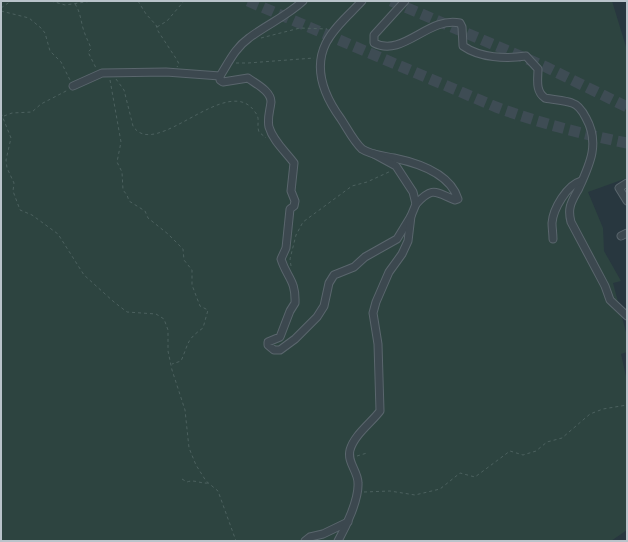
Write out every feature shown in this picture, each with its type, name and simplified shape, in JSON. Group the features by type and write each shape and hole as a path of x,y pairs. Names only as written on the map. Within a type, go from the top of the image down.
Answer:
{"street":[{"path":"303,1 253,35 234,52 220,76 220,80 223,82 248,78 265,90 271,103 268,116 269,127 275,139 294,164 291,191 295,201 294,206 290,208 286,248 281,259 283,266 292,278 295,303 290,311 280,337 268,342 268,345 274,350 280,350 295,339 317,317 324,306 329,283 334,275 354,267 365,257 397,240 416,204 423,197 433,192 444,194 455,200 458,199 456,192 447,181 427,168 404,160 374,154"},
{"path":"362,1 327,42 320,58 324,92 362,148 388,160 398,169 413,192 416,204"},
{"path":"405,1 374,35 374,43 380,46 390,46 402,43 438,25 450,21 460,23 462,27 463,46 469,50 497,57 526,56 538,69 538,88 541,95 545,98 574,103 579,107 590,125 594,149 582,181 569,207 571,222 605,286 610,300 627,316"},
{"path":"74,86 99,74 174,72 220,76"},
{"path":"553,239 552,223 561,201 572,187 582,181"},
{"path":"627,184 619,188 627,200"},
{"path":"338,541 349,522 358,482 349,459 350,450 355,441 380,411 378,344 373,313 376,302 389,272 402,254 408,241 411,216"},
{"path":"305,541 310,537 323,534 349,522"}],"path":[{"path":"1,8 11,1"},
{"path":"51,1 65,5 92,1"},
{"path":"138,1 178,60 179,64 174,72"},
{"path":"157,27 167,21 184,1"},
{"path":"75,4 78,7 84,32 92,49 88,52 99,74"},
{"path":"1,11 29,18 41,28 45,33 50,51 61,62 74,86 42,104 32,112 12,113 3,116"},
{"path":"253,35 260,38 300,28 324,28 335,32"},
{"path":"230,59 238,64 305,57 320,58"},
{"path":"111,74 124,90 133,126 136,131 145,135 153,136 162,133 206,110 224,104 241,102 252,108 256,113 259,118 259,132 270,140"},
{"path":"111,74 109,81 121,142 117,162 122,172 123,190 128,195 129,201 145,211 148,218 183,248 184,260 192,270 192,285 200,306 208,310 203,328 196,331 189,340 181,361 171,364"},
{"path":"1,113 11,138 6,160 7,168 14,183 13,191 20,210 32,215 58,234 84,275 127,312 161,316 168,330 168,350 185,410 189,448 196,465 209,483 218,491 236,541"},
{"path":"291,267 290,259 296,235 303,222 352,186 363,183 386,172 398,169"},
{"path":"356,490 374,493 390,491 415,495 423,492 434,492 460,473 475,476 510,450 523,455 536,450 547,442 562,438 590,414 603,409 627,406"},
{"path":"349,459 367,453"},
{"path":"182,479 187,482 192,480 201,484 209,483"}],"green space":[{"path":"1,1 612,1 627,50 627,178 588,192 603,228 604,251 621,281 613,283 627,336 627,352 621,354 627,381 627,530 611,541 1,541"}],"tunnel":[{"path":"248,1 496,107 561,128 627,143"},
{"path":"391,1 546,67 627,107"}]}
